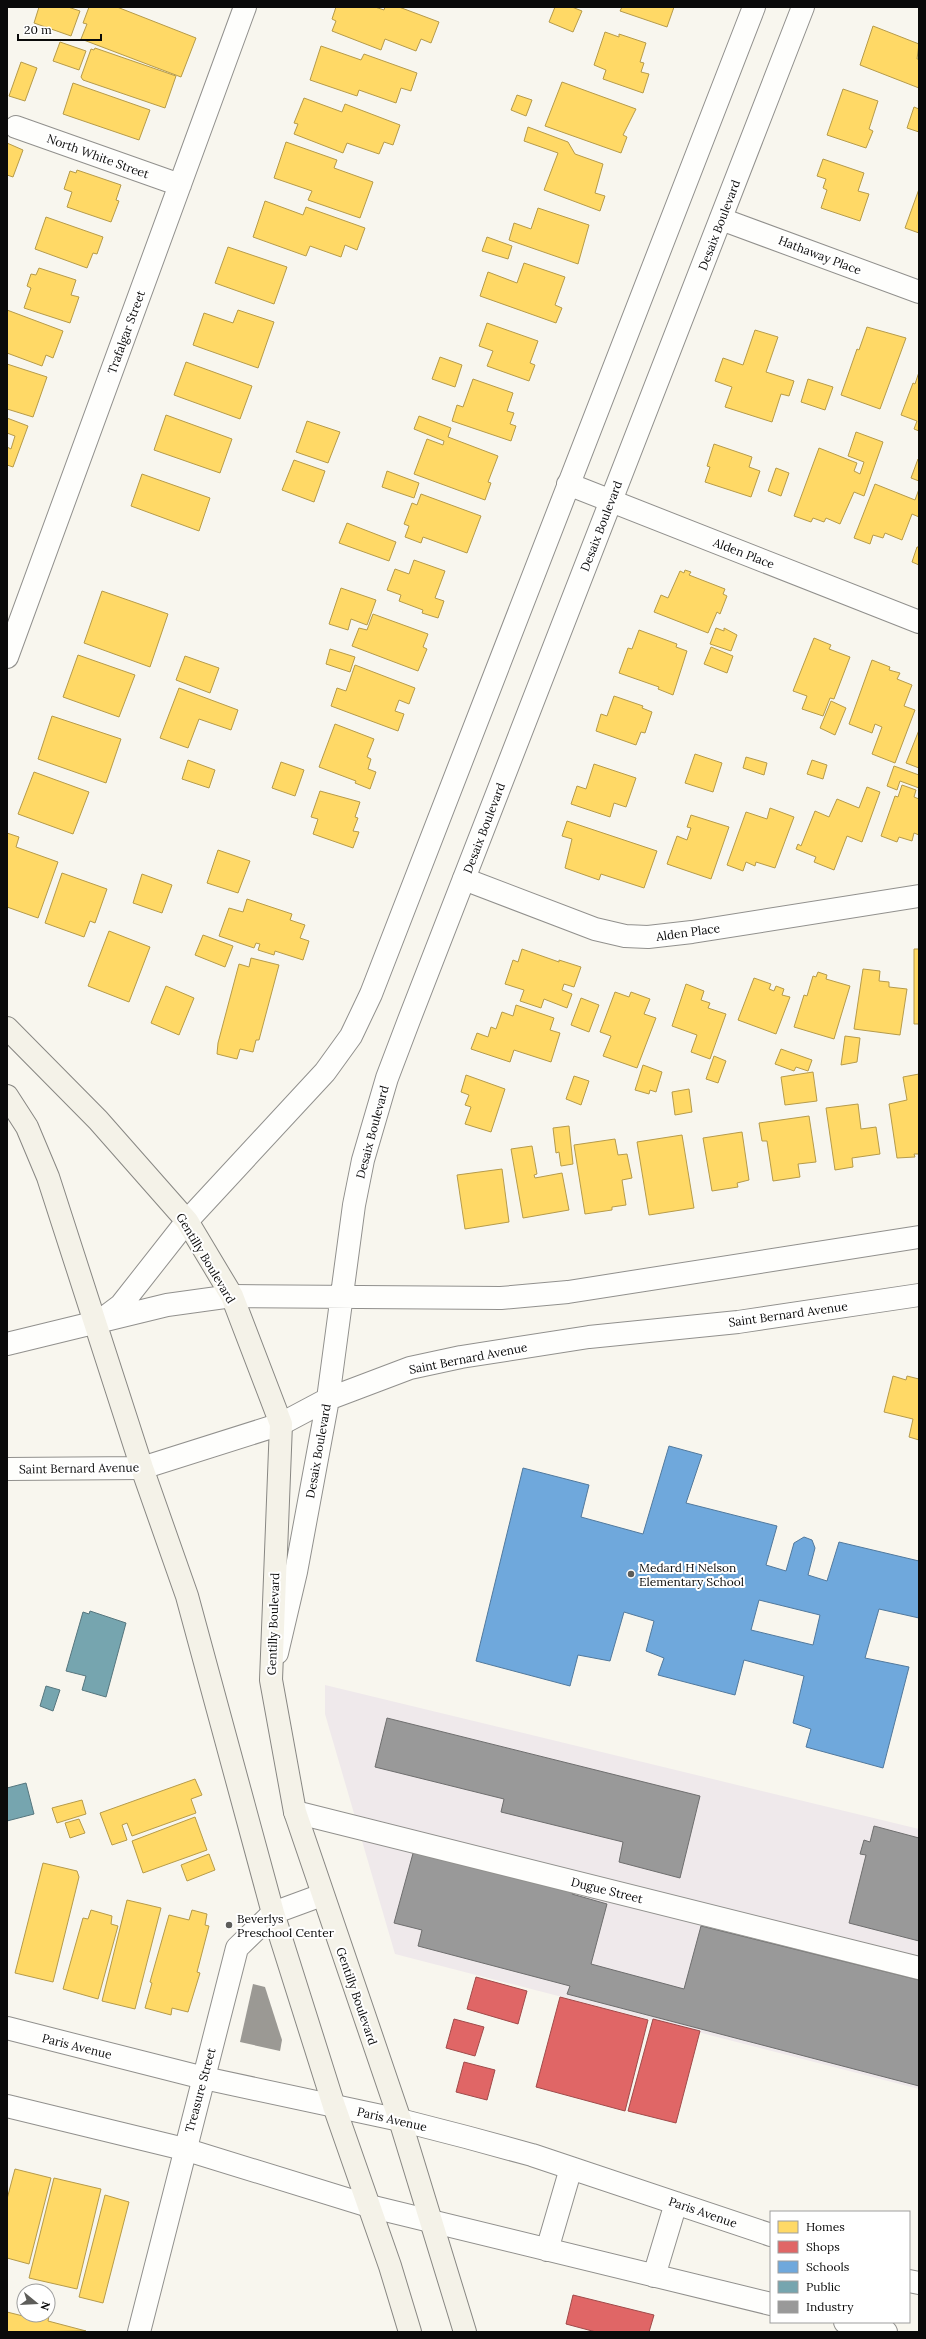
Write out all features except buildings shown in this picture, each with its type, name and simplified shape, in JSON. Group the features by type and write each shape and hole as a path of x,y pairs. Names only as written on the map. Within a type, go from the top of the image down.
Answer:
{"main road":[{"name":"Gentilly Boulevard","path":"7,1028 98,1120 187,1221 232,1296 281,1424 271,1680 295,1812 322,1895 400,2120 465,2332"},
{"path":"7,1096 27,1126 48,1177 142,1468 187,1596 273,1913 334,2106 369,2206 410,2332"}],"street":[{"name":"Trafalgar Street","path":"7,657 245,7"},
{"path":"96,1323 121,1305 187,1221 260,1140 305,1094 351,1036 371,994 754,7"},
{"name":"Desaix Boulevard","path":"271,1680 296,1572 328,1399 354,1205 374,1120 409,1020 803,7"},
{"name":"North White Street","path":"16,127 180,185"},
{"name":"Hathaway Place","path":"721,219 919,292"},
{"name":"Alden Place","path":"568,484 919,622"},
{"name":"Alden Place","path":"464,879 595,929 625,936 648,937 692,932 919,896"},
{"path":"7,1344 168,1305 232,1296 502,1298 568,1292 919,1237"},
{"name":"Saint Bernard Avenue","path":"7,1469 142,1468 281,1424 328,1399 410,1368 461,1357 589,1337 738,1322 919,1294"},
{"name":"Dugue Street","path":"295,1812 919,1968"},
{"name":"Treasure Street","path":"139,2332 184,2149 204,2078 237,1948 273,1913 322,1895"},
{"name":"Paris Avenue","path":"7,2028 204,2078 400,2120 571,2168 770,2235"},
{"path":"7,2106 184,2149 369,2206 770,2304"},
{"path":"547,2250 571,2168"},
{"path":"654,2276 676,2203"},
{"path":"849,2323 886,2332"}],"shaded area":[{"path":"325,1685 919,1829 919,2089 395,1954 325,1714"}],"place":[{"name":"Medard H Nelson Elementary School","path":"631,1574"},
{"name":"Beverlys Preschool Center","path":"229,1925"}]}
